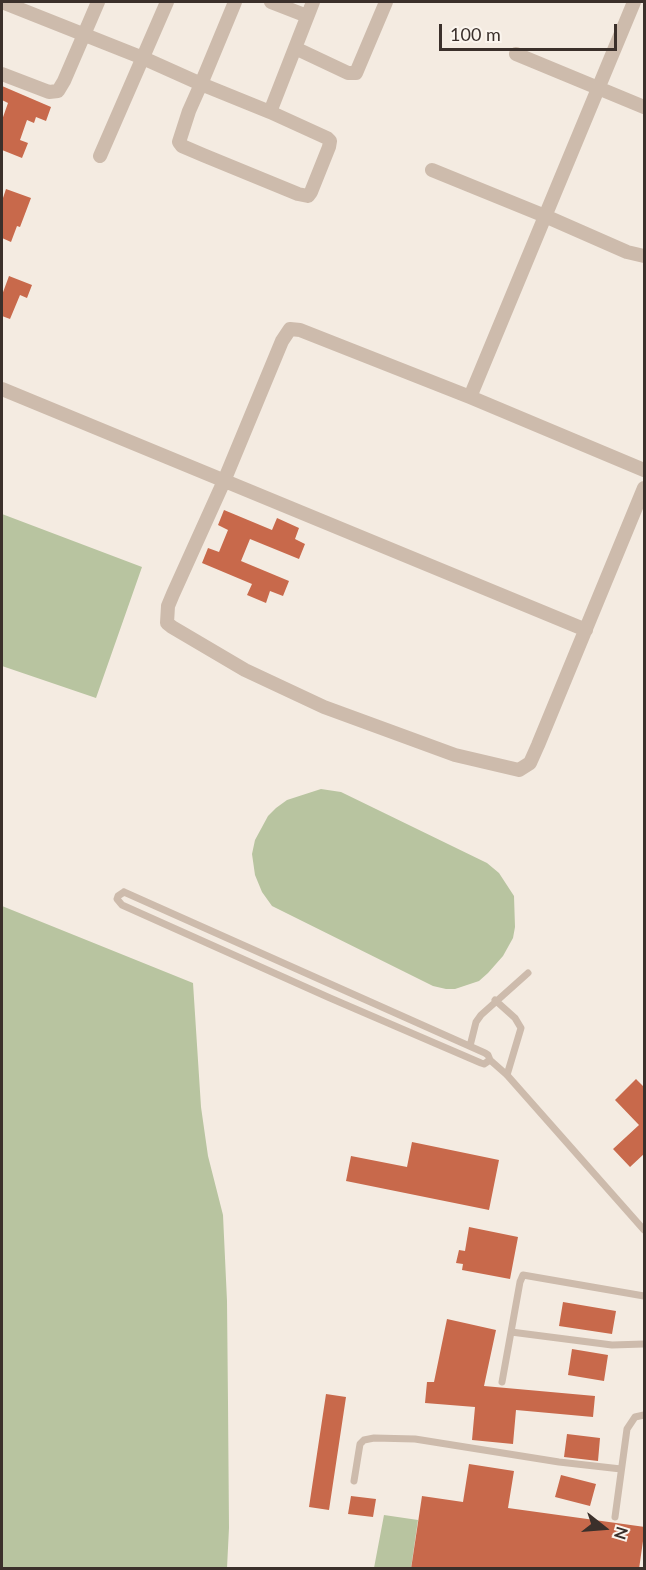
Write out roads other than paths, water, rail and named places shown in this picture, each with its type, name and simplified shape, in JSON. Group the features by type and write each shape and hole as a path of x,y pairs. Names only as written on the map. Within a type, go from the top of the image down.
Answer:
{"street":[{"path":"2,2 143,58 201,84 324,136 330,141 322,167 308,196 272,184 180,144 179,137 201,84 235,2"},
{"path":"2,74 49,92 56,92 64,81 98,2"},
{"path":"100,156 166,2"},
{"path":"272,2 307,15"},
{"path":"270,112 313,2"},
{"path":"295,48 348,73 356,73 386,2"},
{"path":"471,397 634,2"},
{"path":"516,54 645,107"},
{"path":"432,170 627,252 645,256"},
{"path":"645,470 471,397 300,330 290,329 282,341 224,481 173,594 168,606 167,623 244,670 316,703 455,755 519,770 527,766 533,758 645,488"},
{"path":"2,389 586,630"}],"lane":[{"path":"490,1060 484,1064 481,1063 330,998 122,905 117,899 118,896 120,893 128,893 488,1055 490,1060 507,1075 645,1230"},
{"path":"470,1046 476,1022 486,1008 528,973"},
{"path":"330,998 336,986"},
{"path":"495,1000 515,1018 521,1028 507,1075"},
{"path":"502,1382 523,1275 645,1296"},
{"path":"511,1332 612,1345 645,1344"},
{"path":"615,1517 627,1429 635,1417 645,1415"},
{"path":"354,1481 360,1444 364,1440 374,1438 415,1439 559,1462 621,1469"}]}
